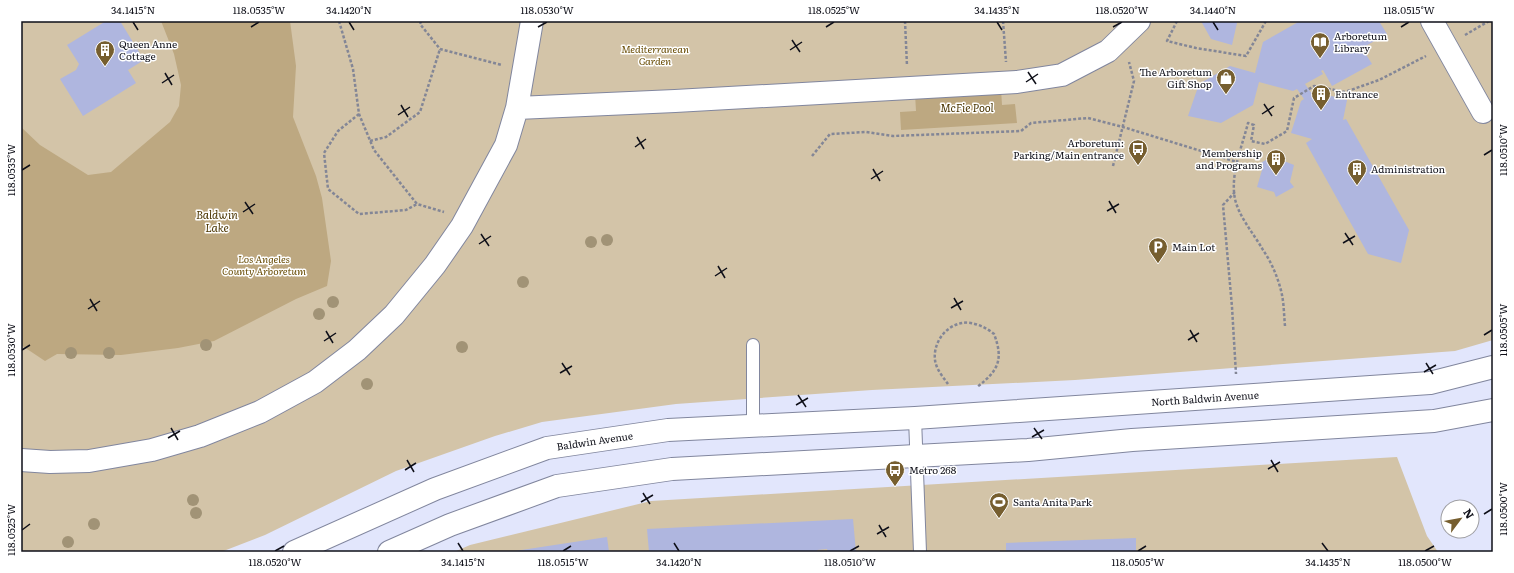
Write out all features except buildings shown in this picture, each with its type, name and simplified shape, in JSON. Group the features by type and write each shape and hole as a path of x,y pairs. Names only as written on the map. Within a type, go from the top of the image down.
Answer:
{"main road":[{"path":"21,460 50,462 89,461 152,450 200,436 260,412 315,382 357,350 394,315 435,265 466,218 506,145 517,108 532,21"},
{"path":"517,108 674,101 1008,82 1062,75 1108,51 1139,21"},
{"path":"1432,21 1483,112"},
{"name":"North Baldwin Avenue","path":"915,418 1430,383 1493,367"},
{"path":"389,552 450,525 557,486 672,469 1028,450 1132,440 1434,421 1493,410"},
{"name":"Baldwin Avenue","path":"294,552 435,489 547,448 668,430 915,418"}],"lane":[{"path":"753,345 753,426"},
{"path":"915,418 920,552"}],"path":[{"path":"339,21 353,69 359,114 374,150 417,204 466,218"},
{"path":"421,21 420,24 440,49 524,71"},
{"path":"906,21 908,88"},
{"path":"1003,21 1008,82"},
{"path":"1177,21 1167,41 1196,48 1246,56 1266,21"},
{"path":"1285,326 1282,296 1278,282 1264,252 1240,211 1235,199 1237,162 1248,123 1254,125 1251,141 1265,144 1287,131 1294,98 1314,86 1345,92 1378,80 1489,21"},
{"path":"1113,166 1134,82 1126,51 1120,39"},
{"path":"370,141 386,137 420,112 440,49"},
{"path":"359,114 338,131 324,153 328,189 359,214 406,210 417,204"},
{"path":"812,156 830,134 866,132 893,136 1021,131 1031,123 1088,118 1123,127 1237,162"},
{"path":"1235,192 1224,204 1236,374"},
{"path":"948,384 941,375 935,361 936,347 938,341 946,331 962,323 968,323 989,330 994,334 998,346 999,357 995,370 992,375 977,387"}],"green space":[{"name":"Los Angeles County Arboretum","path":"21,21 1493,21 1493,340 1455,351 1075,380 872,390 676,404 542,422 495,436 396,471 265,535 221,552 21,552"},
{"name":"Santa Anita Park","path":"1397,457 1427,536 1438,552 454,552 470,545 651,501"}],"water":[{"name":"Baldwin Lake","path":"161,21 290,21 296,66 293,117 316,176 322,198 331,261 327,286 296,299 214,341 178,348 121,355 57,354 45,361 21,345 21,127 40,145 88,175 111,172 170,122 179,106 181,85 174,54"},
{"name":"McFie Pool","path":"1001,89 1002,105 1015,104 1017,123 901,130 900,112 916,111 915,94"}],"place":[{"name":"Arboretum Library","path":"1320,59"},
{"name":"Queen Anne Cottage","path":"105,67"},
{"name":"The Arboretum Gift Shop","path":"1226,95"},
{"name":"Entrance","path":"1321,111"},
{"name":"Arboretum: Parking/Main entrance","path":"1138,166"},
{"name":"Membership and Programs","path":"1276,176"},
{"name":"Administration","path":"1357,186"},
{"name":"Main Lot","path":"1158,264"},
{"name":"Metro 268","path":"895,487"},
{"name":"Santa Anita Park","path":"999,519"}],"park label":[{"name":"Mediterranean Garden","path":"655,54"}]}
